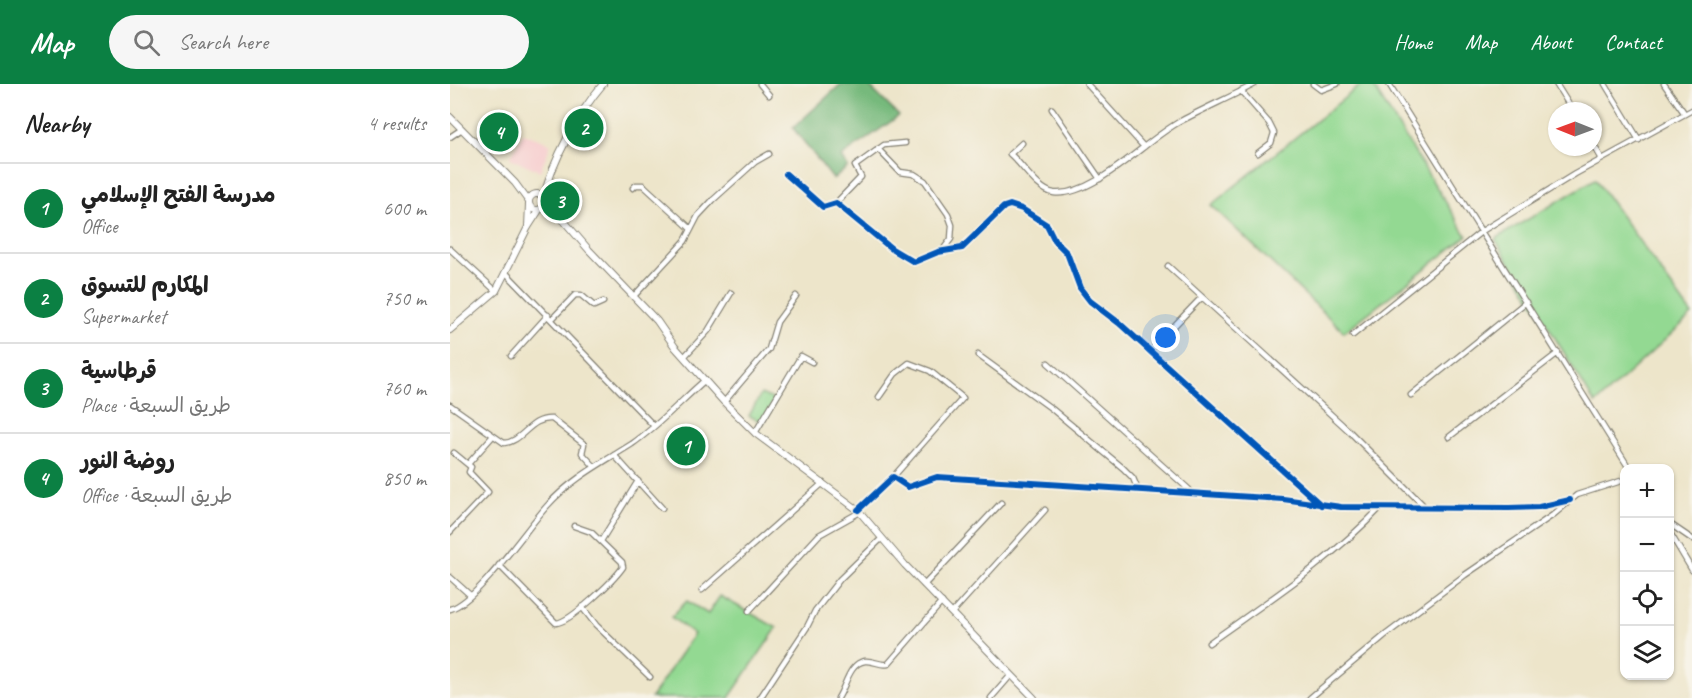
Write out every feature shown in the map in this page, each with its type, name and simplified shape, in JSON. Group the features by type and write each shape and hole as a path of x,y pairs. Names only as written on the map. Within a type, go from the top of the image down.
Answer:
{"street":[{"path":"450,330 496,291 507,274 528,228 540,210 548,182 582,112 603,84"},
{"path":"760,84 769,95"},
{"path":"1087,84 1144,147"},
{"path":"1022,143 1010,154 1047,191 1057,193 1071,191 1100,179 1181,121 1255,84"},
{"path":"1313,84 1322,90 1337,84"},
{"path":"1389,84 1627,464"},
{"path":"1556,84 1567,102"},
{"path":"1605,84 1639,140"},
{"path":"1665,84 1685,114"},
{"path":"1241,91 1274,133 1271,143 1258,153"},
{"path":"1052,109 1100,179"},
{"path":"1353,335 1482,231 1602,159 1692,110"},
{"path":"450,117 515,183 531,208 559,216"},
{"path":"450,137 462,129"},
{"path":"786,174 824,207 836,203 861,177 855,166 885,144 905,143"},
{"path":"878,149 900,172 914,174 925,182 948,214 952,225 951,239 942,251"},
{"path":"634,296 685,241 698,216 727,186 769,154"},
{"path":"528,228 529,203 548,182"},
{"path":"515,183 545,198 657,321 684,357 754,433 859,511 924,585 1034,698"},
{"path":"633,188 644,184 692,229"},
{"path":"836,203 911,261 918,262 942,251 962,248 1004,207 1010,205 1022,209 1049,227 1055,241 1066,253 1080,288 1090,301 1150,351 1321,505"},
{"path":"450,249 496,291"},
{"path":"1168,266 1348,430 1425,507"},
{"path":"507,274 654,426"},
{"path":"684,357 708,331 731,293"},
{"path":"511,356 574,295 581,295 594,306 603,302"},
{"path":"724,402 769,349 777,322 796,296"},
{"path":"1150,351 1203,297"},
{"path":"1411,395 1526,302"},
{"path":"1449,437 1558,353"},
{"path":"978,355 1043,402 1124,468 1137,483 1138,490"},
{"path":"754,433 801,357 812,362"},
{"path":"750,611 819,535 859,511 893,477 963,398 930,371 909,363 895,374 879,397"},
{"path":"1048,363 1193,493"},
{"path":"450,609 470,595 499,565 548,504 594,466 614,455 654,426 705,380"},
{"path":"450,405 492,437 508,443 533,423 550,419 584,444 582,453 594,466"},
{"path":"468,464 492,437"},
{"path":"450,532 488,492 469,472 472,468 454,453"},
{"path":"614,455 662,508"},
{"path":"893,477 908,487 938,477 1283,499 1321,505 1509,508 1539,507 1570,500"},
{"path":"601,541 638,481"},
{"path":"1310,698 1383,636 1465,575 1553,515 1570,500 1583,491 1620,481"},
{"path":"702,590 823,483"},
{"path":"924,585 1001,503"},
{"path":"1209,643 1300,580 1354,536 1381,507"},
{"path":"951,613 1045,510"},
{"path":"499,565 556,623 567,619 623,567 622,562 591,532 573,526"},
{"path":"1674,527 1692,539"},
{"path":"760,698 815,611 840,579 882,537"},
{"path":"1674,540 1692,570"},
{"path":"450,577 470,595"},
{"path":"838,698 851,670 859,662 868,661 882,666 893,661 942,602"},
{"path":"582,607 603,632 650,676"},
{"path":"991,698 1011,675"}],"shaded area":[{"path":"523,133 551,144 540,171 510,158"}],"green space":[{"path":"841,84 867,84 899,116 841,157 848,167 833,179 793,128"},
{"path":"1362,84 1372,84 1467,236 1344,332 1211,205"},
{"path":"1595,179 1692,315 1595,404 1495,239"},
{"path":"761,394 775,400 762,422 749,416"},
{"path":"720,596 777,628 729,698 651,698 694,634 671,617 687,601 708,614"}],"cycle path":[{"path":"786,174 823,207 836,203 892,249 914,262 938,252 962,248 1004,207 1010,205 1022,209 1047,225 1055,241 1067,253 1080,288 1090,301 1119,323 1321,505"},
{"path":"858,510 893,477 908,487 937,477 1283,499 1341,507 1509,508 1539,507 1570,500"}],"place":[{"name":"المكارم للتسوق","path":"584,128"},
{"name":"روضة النور","path":"499,132"},
{"name":"قرطاسية","path":"560,201"},
{"name":"مدرسة الفتح الإسلامي","path":"686,446"}]}
